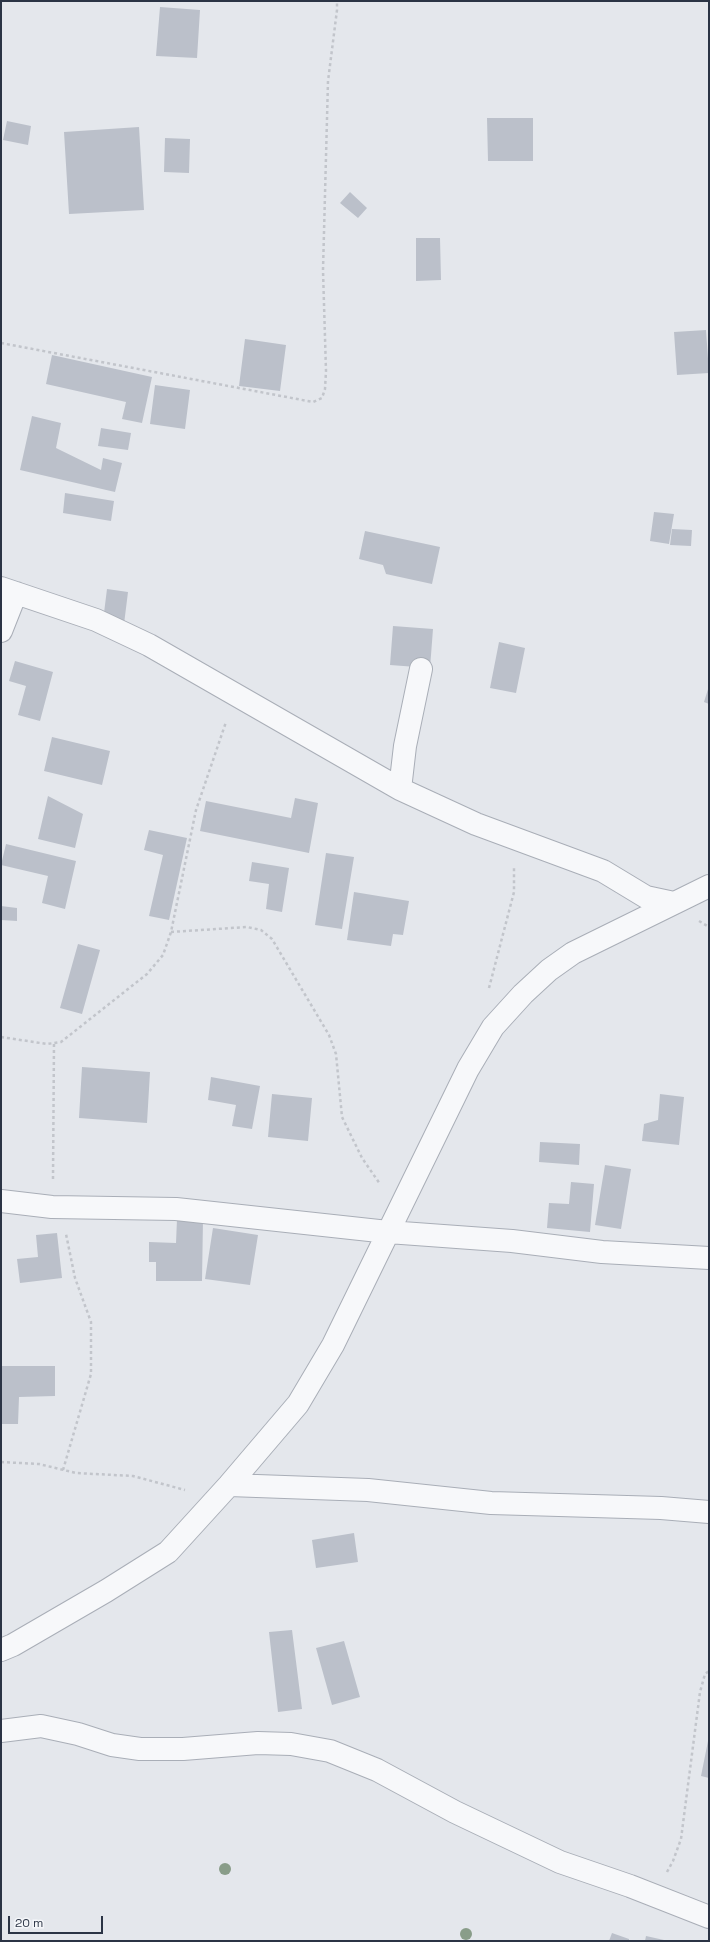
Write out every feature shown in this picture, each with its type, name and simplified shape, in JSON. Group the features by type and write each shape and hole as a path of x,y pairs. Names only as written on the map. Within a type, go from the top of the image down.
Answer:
{"street":[{"path":"1,631 9,590 96,620 149,645 400,790 496,832 603,871 646,897 674,903"},
{"path":"400,790 406,739 421,669"},
{"path":"1,1650 13,1645 106,1592 168,1552 229,1485 298,1404 332,1345 468,1068 493,1027 523,994 549,970 573,953 709,886"},
{"path":"1,1201 52,1207 176,1209 388,1232 512,1241 602,1252 709,1258"},
{"path":"229,1485 368,1490 491,1503 661,1508 709,1512"},
{"path":"1,1731 41,1726 78,1734 112,1745 140,1749 183,1749 258,1743 291,1744 330,1751 377,1770 455,1812 560,1862 654,1895 709,1917"}],"path":[{"path":"1,343 313,402 322,398 325,389 326,371 323,270 328,81 337,1"},
{"path":"1,1037 47,1044 61,1042 147,974 163,955 172,932 196,810 235,694"},
{"path":"488,994 514,892 515,870 508,850 496,832"},
{"path":"172,932 247,928 261,930 272,939 329,1035 336,1054 342,1117 362,1158 398,1210"},
{"path":"54,1043 52,1207 64,1228 75,1278 91,1322 91,1374 63,1470"},
{"path":"1,1462 39,1464 76,1473 133,1476 192,1492 229,1485"},
{"path":"654,1895 673,1862 681,1840 700,1692 705,1674 709,1671"}],"building":[{"path":"160,7 200,10 197,58 156,56"},
{"path":"487,118 533,118 533,161 488,161"},
{"path":"7,121 31,126 28,145 3,140"},
{"path":"139,127 144,210 69,214 64,132"},
{"path":"165,138 190,139 189,173 164,172"},
{"path":"350,192 367,208 358,218 340,203"},
{"path":"416,238 440,238 441,280 416,281"},
{"path":"706,330 709,373 677,375 674,332"},
{"path":"245,339 286,345 280,391 239,386"},
{"path":"52,355 152,377 142,423 122,419 126,402 46,384"},
{"path":"155,385 190,390 185,429 150,424"},
{"path":"32,416 61,423 56,448 101,470 103,458 122,463 115,492 20,470"},
{"path":"101,428 131,433 128,450 98,446"},
{"path":"65,493 114,501 111,521 63,513"},
{"path":"654,512 674,514 669,544 650,541"},
{"path":"672,529 692,530 691,546 670,545"},
{"path":"365,531 440,547 432,584 386,574 383,565 359,559"},
{"path":"107,589 128,592 124,624 103,621"},
{"path":"393,626 433,629 430,668 390,665"},
{"path":"499,642 525,648 516,693 490,688"},
{"path":"15,661 53,672 40,721 18,715 26,686 9,681"},
{"path":"709,686 709,704 704,702"},
{"path":"52,737 110,751 102,785 44,771"},
{"path":"48,796 83,814 75,848 38,839"},
{"path":"295,798 318,803 309,853 200,831 206,801 291,818"},
{"path":"149,830 187,838 169,920 149,916 163,855 144,850"},
{"path":"6,844 76,861 65,909 42,903 48,876 1,865"},
{"path":"326,853 354,857 342,929 315,925"},
{"path":"252,862 289,868 282,912 266,909 269,884 249,881"},
{"path":"354,892 409,901 403,935 393,934 391,946 347,940"},
{"path":"1,906 17,908 17,921 1,920"},
{"path":"78,944 100,950 82,1014 60,1008"},
{"path":"82,1067 150,1072 147,1123 79,1118"},
{"path":"211,1077 260,1086 252,1129 232,1126 236,1105 208,1100"},
{"path":"272,1094 312,1098 308,1141 268,1137"},
{"path":"660,1094 684,1097 679,1145 642,1141 644,1124 658,1120"},
{"path":"540,1142 580,1144 579,1165 539,1162"},
{"path":"605,1165 631,1169 621,1229 595,1225"},
{"path":"571,1182 594,1184 590,1232 547,1228 549,1203 569,1204"},
{"path":"177,1219 203,1219 202,1281 156,1281 156,1262 149,1262 149,1242 176,1243"},
{"path":"213,1228 258,1235 250,1285 205,1279"},
{"path":"57,1233 62,1278 20,1283 17,1259 38,1257 36,1235"},
{"path":"1,1366 55,1366 55,1396 19,1397 18,1424 1,1424"},
{"path":"354,1533 358,1562 316,1568 312,1540"},
{"path":"292,1630 302,1709 278,1712 269,1632"},
{"path":"344,1641 360,1697 332,1705 316,1648"},
{"path":"709,1741 709,1778 701,1776"},
{"path":"612,1933 629,1939 629,1941 609,1941"},
{"path":"646,1936 664,1940 664,1941 645,1941"}]}
